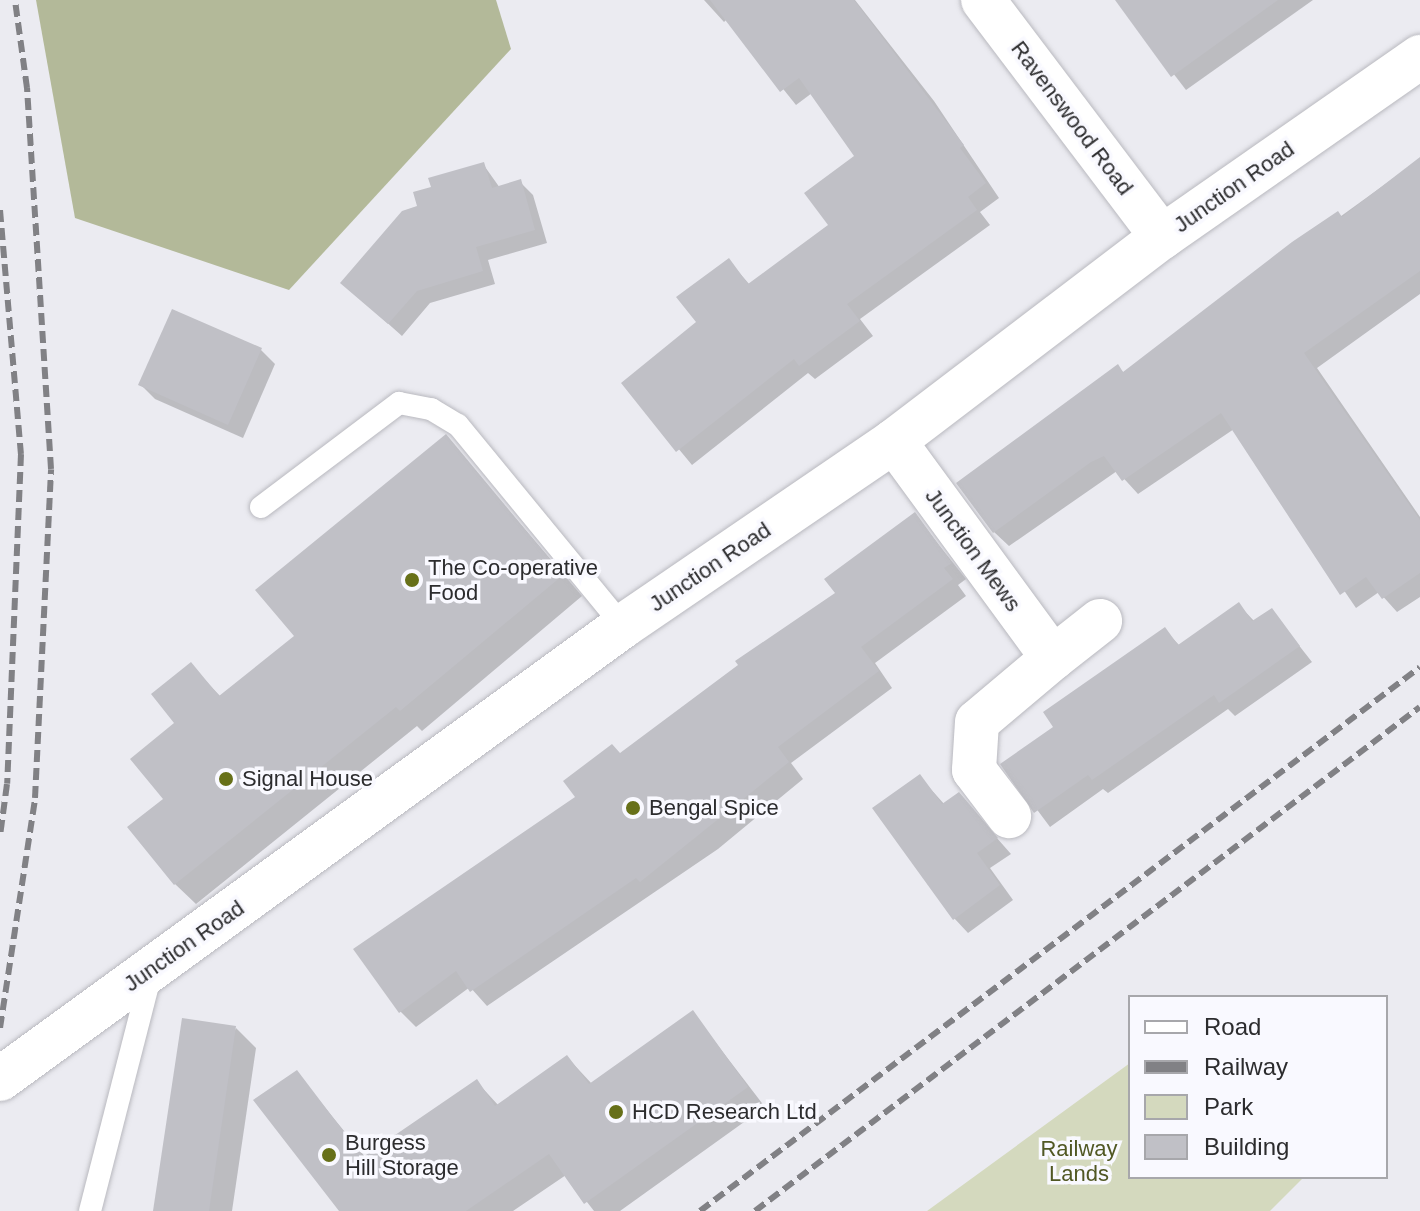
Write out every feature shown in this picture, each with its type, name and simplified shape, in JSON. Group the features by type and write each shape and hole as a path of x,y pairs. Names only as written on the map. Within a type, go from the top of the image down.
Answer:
{"street":[{"name":"Ravenswood Road","path":"983,0 1162,237"},
{"name":"Junction Road","path":"0,1079 623,626 894,441 1162,237 1420,57"},
{"name":"Junction Mews","path":"894,441 1053,658"},
{"path":"1009,816 974,770 977,722 1100,621"}],"lane":[{"path":"261,507 399,403 431,409 458,425 623,626"},
{"path":"90,1211 152,968"}],"green space":[{"path":"36,0 496,0 511,49 289,290 75,218"},
{"name":"Railway Lands","path":"1128,1064 1128,1179 1302,1179 1270,1211 927,1211"}],"building":[{"path":"710,0 854,0 964,145 960,148 986,183 968,197 977,210 847,304 860,321 799,366 794,359 676,452 621,383 696,322 676,297 729,258 748,284 828,225 804,193 854,156 799,78 780,92"},
{"path":"1115,0 1278,0 1171,77"},
{"path":"1420,157 1420,271 1304,353 1420,520 1420,573 1382,599 1366,577 1340,595 1221,413 1122,481 1104,456 1091,462 993,533 956,483 1118,364 1123,372 1292,242 1338,211 1342,217"},
{"path":"484,162 492,188 521,179 535,230 476,247 483,271 417,291 388,324 340,283 402,211 417,206 413,192 431,187 428,178"},
{"path":"172,309 262,348 228,425 138,385"},
{"path":"446,434 563,575 400,711 396,707 174,885 127,827 163,799 130,759 174,723 151,694 191,662 219,696 294,636 255,590"},
{"path":"915,512 952,563 944,568 953,579 861,647 879,671 778,747 789,762 640,882 636,878 470,992 456,971 399,1013 353,949 575,797 563,781 612,744 620,753 738,665 735,661 835,593 824,579"},
{"path":"1239,602 1252,621 1272,608 1300,646 1219,703 1214,695 1092,780 1088,775 1034,813 1000,764 1053,727 1043,712 1165,627 1178,645"},
{"path":"920,774 942,804 959,792 998,838 977,853 1000,885 953,920 872,808"},
{"path":"693,1010 748,1087 584,1204 549,1154 466,1211 339,1211 253,1100 297,1070 363,1157 477,1079 495,1106 567,1055 589,1084"},
{"path":"182,1018 236,1026 209,1211 153,1211"}],"railway":[{"path":"0,1028 35,798 51,469 27,88 15,0"},
{"path":"0,210 21,454 7,784 0,836"},
{"path":"700,1211 1420,667"},
{"path":"755,1211 1420,707"}],"place":[{"name":"The Co-operative Food","path":"412,580"},
{"name":"Signal House","path":"226,779"},
{"name":"Bengal Spice","path":"633,808"},
{"name":"HCD Research Ltd","path":"616,1112"},
{"name":"Burgess Hill Storage","path":"329,1155"}]}
